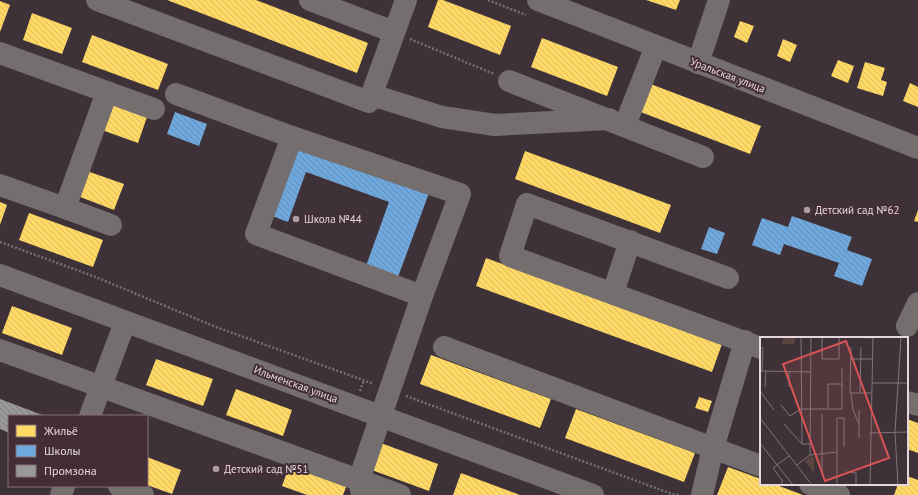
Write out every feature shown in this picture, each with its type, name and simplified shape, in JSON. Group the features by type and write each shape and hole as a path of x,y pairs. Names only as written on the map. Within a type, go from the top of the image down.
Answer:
{"street":[{"path":"97,0 143,9 369,102 406,0"},
{"path":"310,0 394,32"},
{"name":"Уральская улица","path":"538,0 918,148"},
{"path":"698,63 720,0"},
{"path":"617,122 656,46"},
{"path":"0,53 154,109"},
{"path":"509,81 617,122 703,157"},
{"path":"65,208 107,92"},
{"path":"176,94 460,194 380,415 360,488"},
{"path":"372,95 442,117 495,125 617,122"},
{"path":"292,136 256,234 422,296"},
{"path":"0,185 111,225"},
{"path":"702,495 713,448 753,344 510,256 527,204 728,278"},
{"path":"613,293 630,242"},
{"name":"Ильменская улица","path":"0,275 593,495"},
{"path":"906,326 918,302"},
{"path":"90,415 125,322"},
{"path":"444,347 760,466"},
{"path":"0,350 101,387 360,488 400,495"},
{"path":"908,402 918,405"},
{"path":"813,485 839,495"},
{"path":"122,487 144,495"}],"path":[{"path":"394,32 509,81"},
{"path":"0,242 93,276 216,327 389,389 672,494 680,495"}],"building: Жильё":[{"path":"167,0 256,0 368,43 357,73"},
{"path":"438,0 443,0 511,26 500,55 428,27"},
{"path":"646,0 680,0 676,10"},
{"path":"0,1 10,5 0,32"},
{"path":"32,13 72,28 62,54 23,40"},
{"path":"740,21 754,26 747,43 734,37"},
{"path":"92,35 168,64 158,90 82,62"},
{"path":"542,38 618,67 607,96 531,67"},
{"path":"783,39 797,45 790,62 777,56"},
{"path":"838,60 854,66 848,83 831,76"},
{"path":"865,62 885,68 881,80 887,82 883,96 857,88"},
{"path":"648,83 761,126 750,154 638,111"},
{"path":"910,83 918,87 918,107 903,101"},
{"path":"109,102 147,117 138,143 99,129"},
{"path":"525,151 671,205 660,233 515,179"},
{"path":"84,170 124,184 114,210 75,195"},
{"path":"0,202 7,205 0,225"},
{"path":"918,210 918,222 914,221"},
{"path":"29,213 103,240 93,267 19,240"},
{"path":"486,258 722,344 712,372 476,286"},
{"path":"12,306 72,328 62,355 2,333"},
{"path":"431,355 551,399 540,428 420,384"},
{"path":"156,359 213,379 203,406 146,385"},
{"path":"236,389 292,410 283,436 226,415"},
{"path":"699,397 712,401 708,412 695,408"},
{"path":"576,409 695,453 684,482 565,438"},
{"path":"908,419 918,423 918,453 908,449"},
{"path":"378,442 438,464 429,491 369,469"},
{"path":"148,457 181,470 172,494 148,485"},
{"path":"291,461 348,482 343,495 307,495 282,486"},
{"path":"728,467 760,479 760,485 777,485 803,495 717,495"},
{"path":"461,473 520,495 453,495"},
{"path":"908,476 918,480 918,495 894,495 898,485 908,485"}],"building: Школы":[{"path":"175,112 207,124 199,146 167,134"},
{"path":"293,143 429,193 398,277 366,266 389,202 306,172 288,222 267,214"},
{"path":"792,216 852,237 847,250 872,259 862,286 834,276 839,263 784,244 780,255 752,245 762,218 788,227"},
{"path":"709,227 725,233 717,254 701,249"}],"building: Промзона":[{"path":"0,399 42,415 8,415 8,433 0,429"}],"place":[{"name":"Детский сад №62","path":"807,210"},
{"name":"Школа №44","path":"296,219"},
{"name":"Детский сад №51","path":"216,469"}]}
